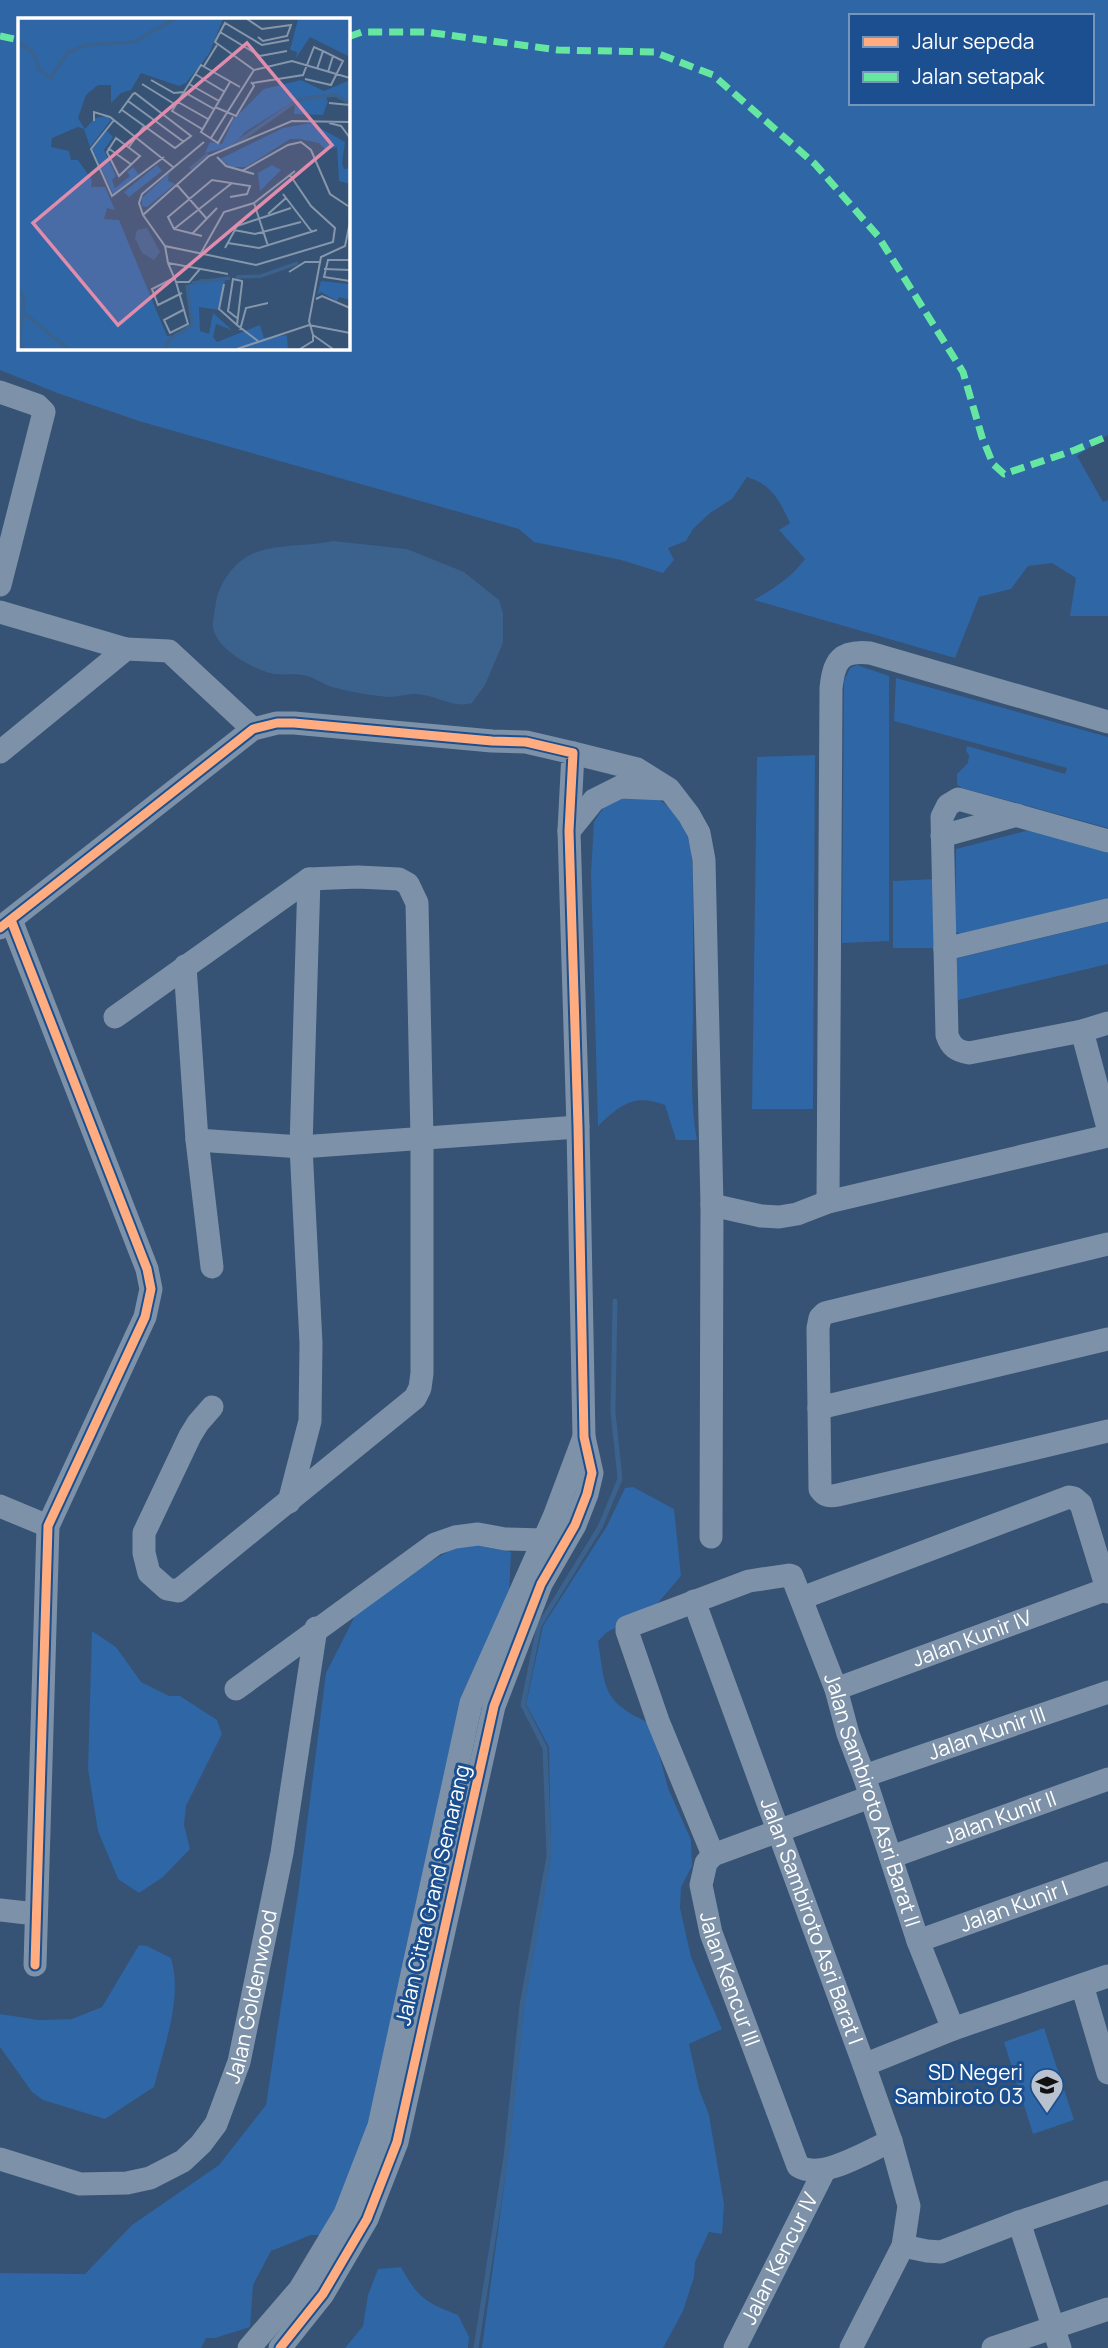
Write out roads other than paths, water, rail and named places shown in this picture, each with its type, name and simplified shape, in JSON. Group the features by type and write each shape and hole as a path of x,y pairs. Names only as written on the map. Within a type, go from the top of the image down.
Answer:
{"street":[{"path":"0,392 37,405 44,412 0,585"},
{"path":"0,612 126,649 169,651 253,729"},
{"path":"0,752 126,649"},
{"path":"828,1202 833,668 842,656 856,651 870,653 1108,722"},
{"path":"35,1965 48,1526 145,1317 151,1289 147,1269 5,924 253,729 278,723 294,723 526,742 637,769 669,789 689,815 699,833 704,860 712,1205 711,1537"},
{"path":"573,753 569,831 584,1437"},
{"path":"569,831 594,800 620,787 669,789"},
{"path":"1108,841 958,799 948,806 942,817 947,1035 950,1044 958,1051 969,1053 1082,1031 1108,1023"},
{"path":"942,836 1017,816"},
{"path":"289,1502 310,1421 311,1343 301,1147 309,879"},
{"path":"116,1017 309,879 399,879 408,884 413,892 417,904 422,1138 420,1388 415,1398 178,1591 167,1589 149,1573 144,1553 144,1533 190,1436 212,1407"},
{"path":"945,949 1108,910"},
{"path":"185,966 197,1140 212,1267"},
{"path":"1082,1031 1108,1128"},
{"path":"197,1140 301,1147 578,1127"},
{"path":"712,1205 761,1216 797,1214 828,1202 1108,1136"},
{"path":"1108,1244 825,1313 820,1318 818,1328 820,1489 823,1494 830,1496 1108,1431"},
{"path":"819,1408 1108,1339"},
{"name":"Jalan Citra Grand Semarang","path":"280,2348 323,2294 367,2219 397,2142 494,1706 534,1581 544,1540 584,1437"},
{"name":"Jalan Citra Grand Semarang","path":"250,2348 300,2288 345,2214 379,2126 471,1703 534,1581 575,1525 592,1473 584,1437"},
{"path":"802,1598 1069,1497 1074,1497 1081,1504 1103,1552 1108,1591"},
{"path":"0,1506 48,1526"},
{"path":"236,1689 316,1628 435,1544 455,1537 478,1534 505,1539 544,1540"},
{"name":"Jalan Sambiroto Asri Barat II","path":"694,1601 749,1581 793,1576 836,1689 848,1734 918,1941 953,2029"},
{"name":"Jalan Kunir IV","path":"836,1689 1108,1591"},
{"path":"694,1601 631,1624 627,1631 658,1721 713,1855 778,1832 867,1787"},
{"name":"Jalan Sambiroto Asri Barat I","path":"694,1601 864,2065 891,2141 909,2206 903,2245 851,2348"},
{"name":"Jalan Goldenwood","path":"0,2158 80,2184 127,2183 149,2178 183,2161 201,2144 216,2124 239,2062 277,1879 316,1628"},
{"name":"Jalan Kunir III","path":"867,1787 1108,1692"},
{"name":"Jalan Kunir II","path":"891,1857 1108,1779"},
{"name":"Jalan Kencur III","path":"713,1855 706,1863 701,1885 711,1933 796,2163 803,2169 824,2171"},
{"name":"Jalan Kunir I","path":"918,1941 1108,1873"},
{"path":"0,1910 36,1914"},
{"path":"864,2065 953,2029 1108,1976"},
{"path":"1082,1985 1108,2073"},
{"path":"824,2171 891,2141"},
{"name":"Jalan Kencur IV","path":"734,2348 824,2171"},
{"path":"903,2245 941,2252 1108,2192"},
{"path":"1019,2222 1057,2338"},
{"path":"993,2348 1057,2338 1108,2309"}],"waterway":[{"path":"476,2348 506,2157 522,2005 549,1856 545,1748 523,1705 539,1626 600,1527 620,1479 613,1412 615,1301"}],"place":[{"name":"SD Negeri Sambiroto 03","path":"1047,2115"}]}
